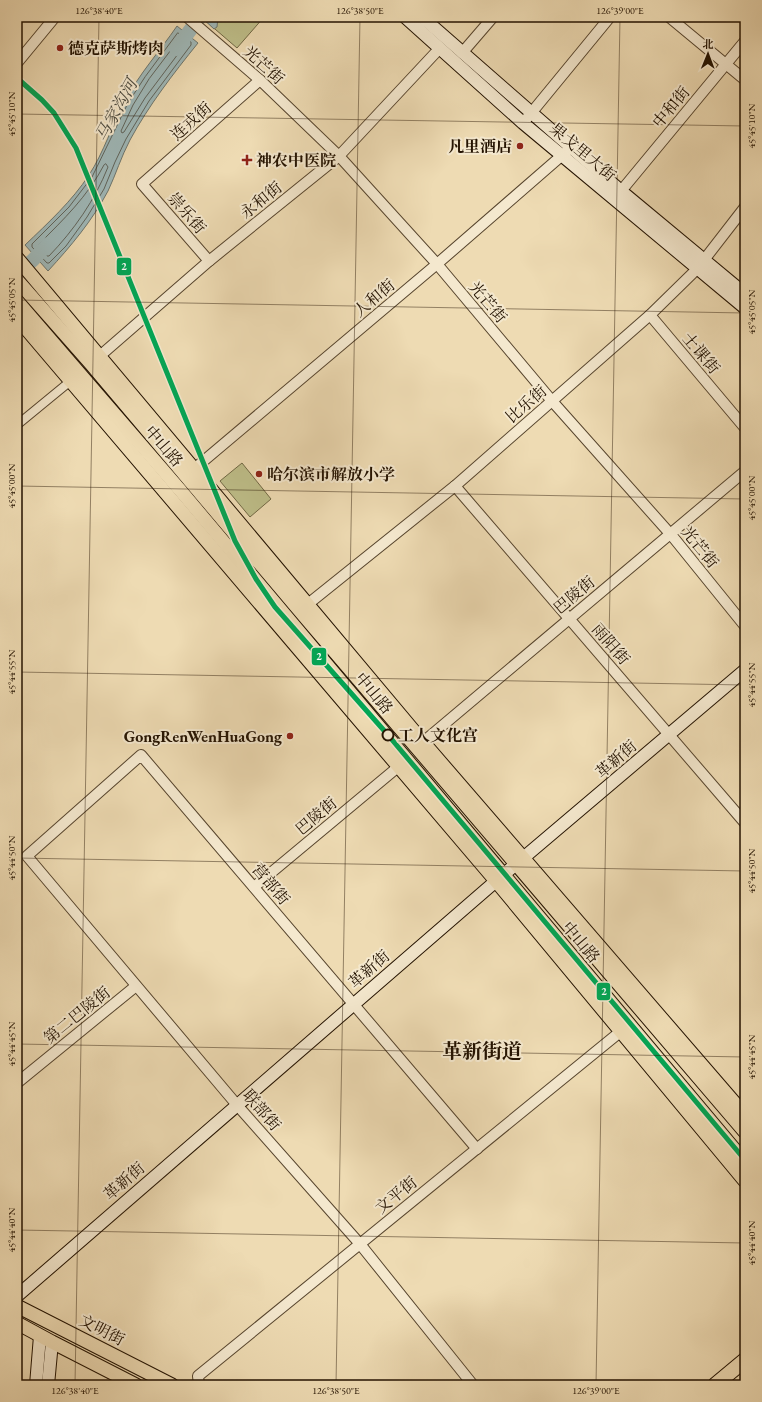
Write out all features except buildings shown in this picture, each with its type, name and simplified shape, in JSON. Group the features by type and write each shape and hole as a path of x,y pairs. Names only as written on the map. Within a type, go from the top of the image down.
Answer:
{"highway":[{"path":"715,1385 745,1360"},
{"path":"730,1385 745,1372"}],"main road":[{"name":"果戈里大街","path":"405,17 523,123 621,191 745,308"},
{"name":"果戈里大街","path":"422,17 531,113 566,152 701,265 745,294"},
{"path":"17,258 42,288 95,360 194,469 423,742 520,862 745,1115"},
{"name":"中山路","path":"17,280 95,360 520,862 542,893 745,1132"},
{"name":"中山路","path":"18,303 76,377 312,647 500,878 745,1162"},
{"path":"17,318 76,377 398,767 500,878 620,1032 745,1181"},
{"name":"革新街","path":"17,1296 500,878 745,670"},
{"name":"文明街","path":"17,1306 172,1385"},
{"name":"文明街","path":"17,1323 136,1385"},
{"path":"36,1385 40,1336"},
{"path":"48,1385 52,1342"}],"street":[{"path":"17,63 55,17"},
{"name":"光芒街","path":"187,17 260,80 339,156 438,264 552,401 670,534 745,626"},
{"path":"462,53 494,17"},
{"path":"523,123 610,17"},
{"path":"669,17 745,80"},
{"name":"中和街","path":"621,191 745,41"},
{"name":"永和街","path":"95,360 209,261 339,156 439,49"},
{"name":"连戎街","path":"142,184 260,80"},
{"name":"人和街","path":"194,469 438,264 566,152"},
{"name":"崇乐街","path":"142,184 209,261"},
{"name":"比乐街","path":"308,604 455,486 650,315 701,265 745,207"},
{"name":"士课街","path":"650,315 745,428"},
{"path":"17,425 76,377"},
{"name":"巴陵街","path":"423,742 745,471"},
{"name":"雨阳街","path":"455,486 745,823"},
{"name":"营部街","path":"27,856 141,755 477,1149"},
{"name":"巴陵街","path":"254,887 398,767"},
{"name":"联部街","path":"27,856 237,1105 360,1244 468,1383"},
{"name":"第二巴陵街","path":"17,1083 136,986"},
{"name":"文平街","path":"199,1385 198,1376 620,1032"}],"green space":[{"path":"201,17 264,17 237,48"},
{"path":"242,463 271,499 250,517 220,481"}],"water":[{"path":"201,17 218,17 217,27 214,29"},
{"path":"177,26 198,43 162,90 137,127 127,146 108,191 95,213 73,243 48,271 25,245 67,203 89,175 99,157 120,110 131,91"}],"waterway":[{"name":"马家沟河","path":"176,49 200,17"},
{"name":"马家沟河","path":"17,274 48,244"}],"transit line":[{"name":"2","path":"17,78 54,113 76,148 235,541 256,579 275,607 388,735 745,1160"}],"place":[{"name":"德克萨斯烤肉","path":"60,48"},
{"name":"凡里酒店","path":"520,146"},
{"name":"神农中医院","path":"247,160"},
{"name":"哈尔滨市解放小学","path":"259,474"},
{"name":"工人文化宫","path":"388,735"},
{"name":"GongRenWenHuaGong","path":"290,736"}],"district":[{"name":"革新街道","path":"482,1051"}]}
